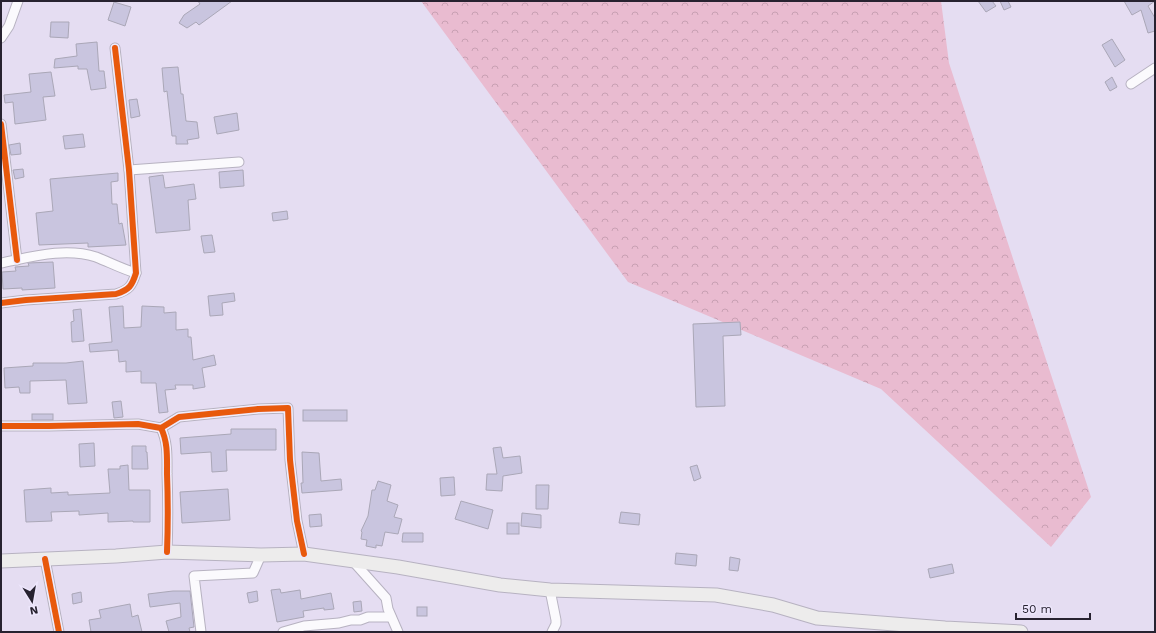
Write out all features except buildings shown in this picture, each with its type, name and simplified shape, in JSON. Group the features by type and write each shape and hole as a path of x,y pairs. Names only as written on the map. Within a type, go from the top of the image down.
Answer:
{"main road":[{"path":"1,561 116,556 167,552 261,555 304,554 352,560 500,585 550,590 716,595 773,605 817,618 944,628 1021,632"}],"street":[{"path":"1,38 9,26 18,1"},
{"path":"1,303 116,294 125,291 133,284 136,273 129,170 115,48"},
{"path":"1131,84 1155,68"},
{"path":"1,124 1,136 17,260"},
{"path":"129,170 239,162"},
{"path":"1,263 72,252 94,257 136,273"},
{"path":"1,426 138,424 162,428 179,416 288,408 290,460 297,521 304,554"},
{"path":"162,428 166,438 168,503 167,552"},
{"path":"201,632 194,576 253,573 261,555"},
{"path":"45,558 59,632"},
{"path":"352,560 386,598 398,632"},
{"path":"550,590 556,620 556,624 552,632"},
{"path":"378,617 387,602"},
{"path":"283,632 304,626 339,623 378,617 392,617"}],"green space":[{"path":"421,1 941,1 949,63 1091,497 1051,547 881,389 628,282"}],"cycle path":[{"path":"1,303 116,294 127,289 133,281 136,273 129,170 115,48"},
{"path":"1,124 17,260"},
{"path":"161,428 179,417 258,409 288,408 290,460 297,521 304,554"},
{"path":"1,426 138,424 161,428 165,439 167,456 167,552"},
{"path":"45,559 59,632"}]}
